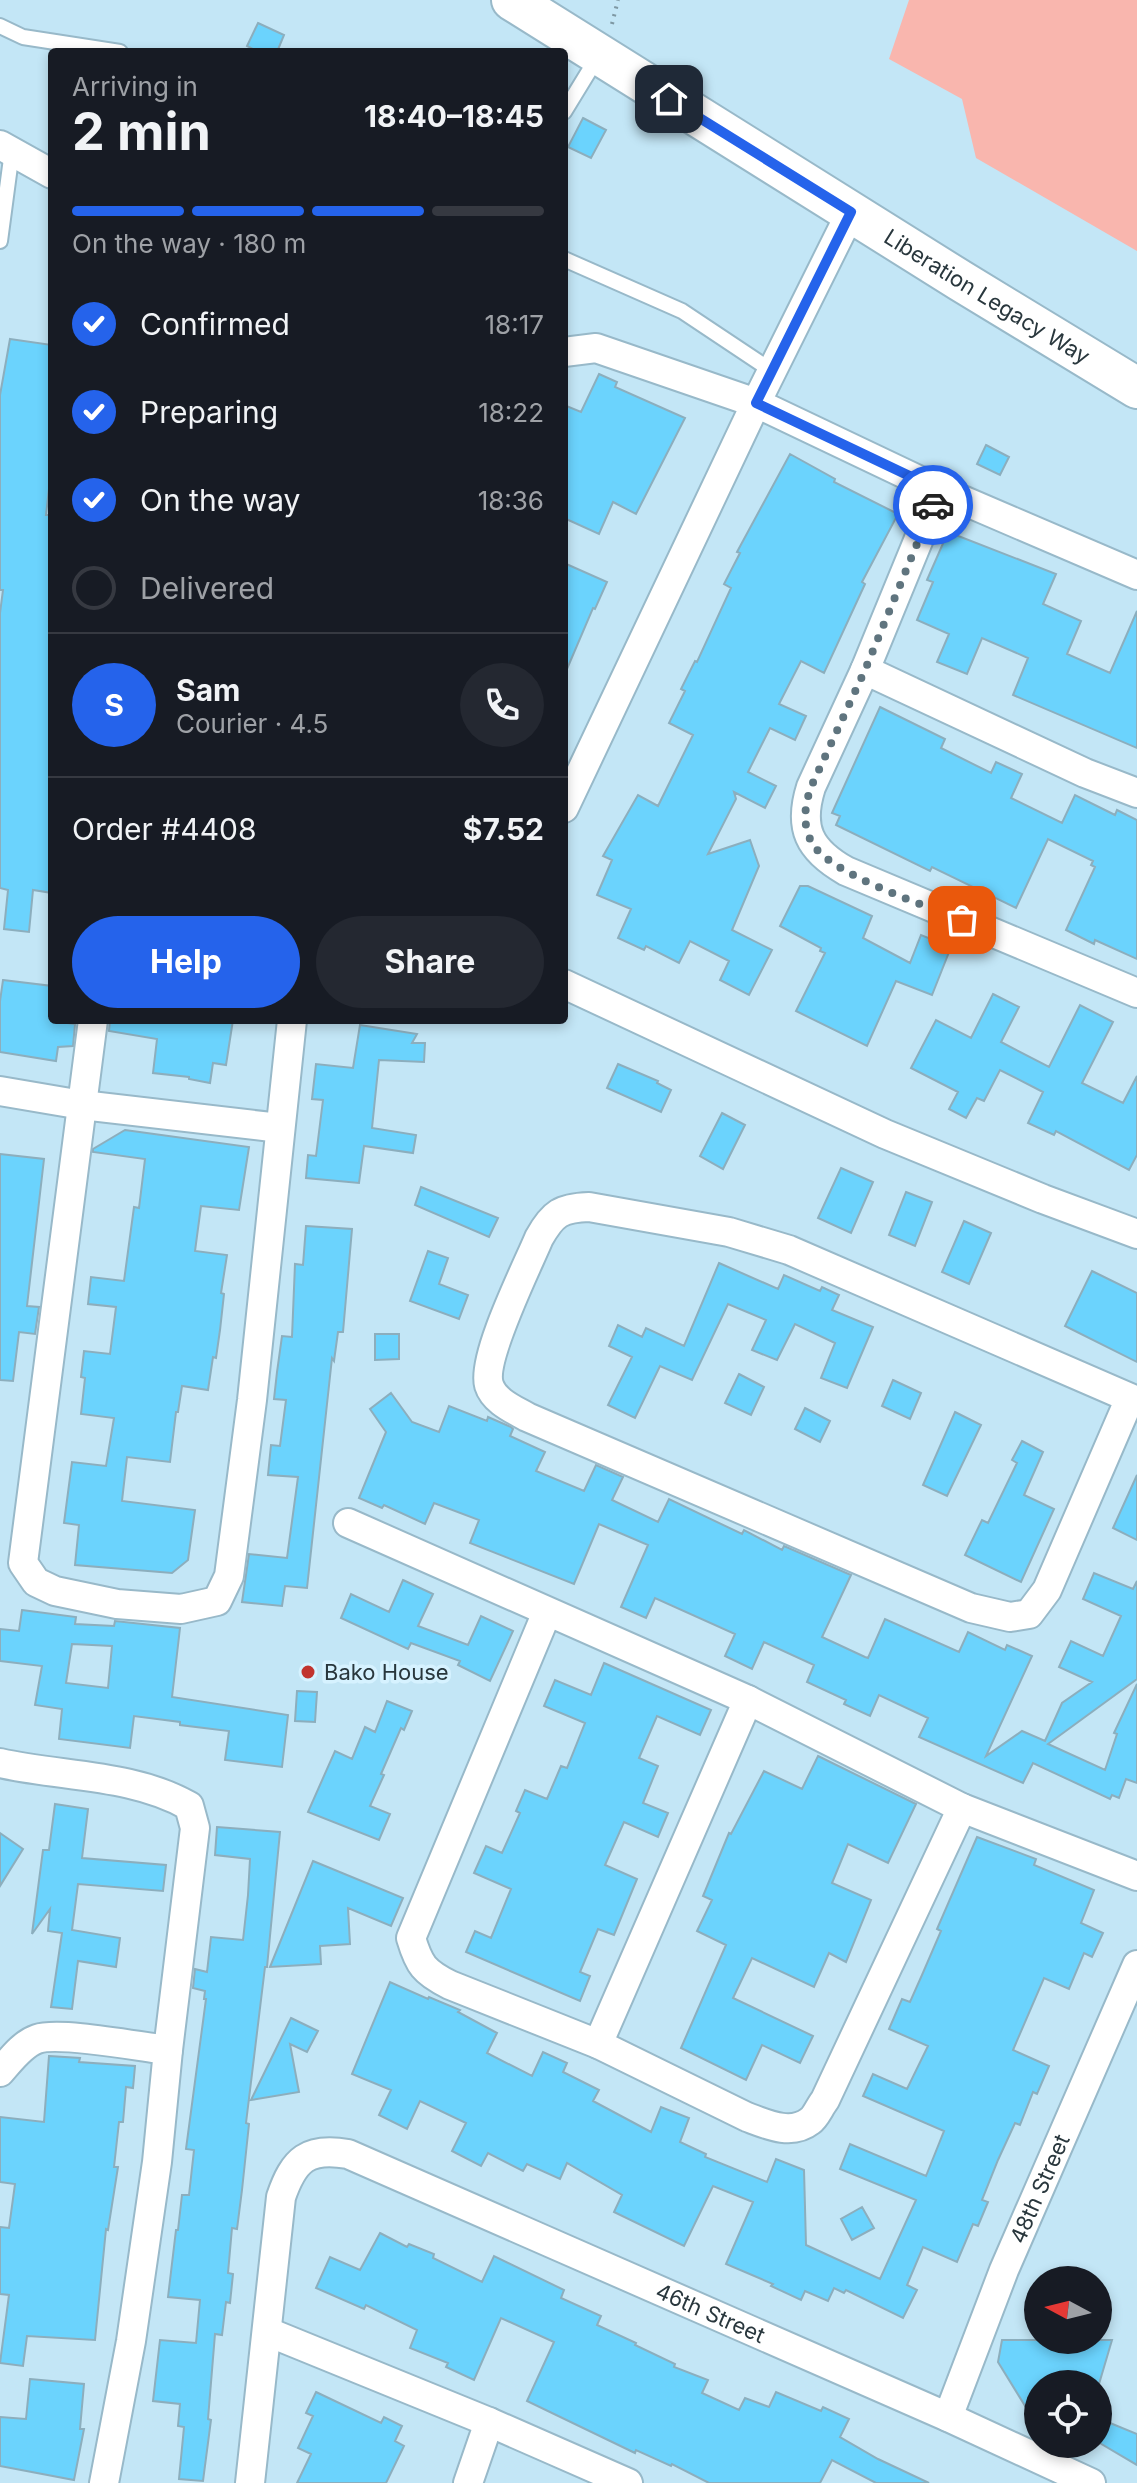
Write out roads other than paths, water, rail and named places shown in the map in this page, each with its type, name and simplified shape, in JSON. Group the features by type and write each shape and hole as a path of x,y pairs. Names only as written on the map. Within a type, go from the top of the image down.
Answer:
{"main road":[{"name":"Liberation Legacy Way","path":"512,0 1137,388"}],"street":[{"path":"6,148 48,172"},
{"path":"568,800 756,403 851,212"},
{"path":"568,352 596,348 756,403 939,490 1137,575"},
{"path":"939,490 806,804 805,822 811,843 826,860 846,871 1137,993"},
{"path":"865,670 1085,773 1137,793"},
{"path":"568,986 885,1134 1137,1234"},
{"path":"92,1024 23,1563 36,1582 55,1591 117,1604 181,1609 217,1601 229,1576 252,1400 292,1024"},
{"path":"0,1091 82,1105 280,1128"},
{"path":"589,1207 729,1232 789,1250 1134,1400 1047,1590 1029,1614 1010,1617 971,1608 527,1417 503,1403 489,1386 489,1359 549,1220 567,1208 589,1207"},
{"path":"348,1523 748,1700 962,1808 1137,1876"},
{"path":"547,1612 411,1938 417,1960 431,1975 598,2044 747,2117 792,2129 811,2121 825,2100 962,1808"},
{"path":"598,2044 748,1700"},
{"path":"0,1763 150,1790 172,1797 189,1806 195,1828 157,2162 131,2341 104,2483"},
{"name":"48th Street","path":"948,2417 1004,2270 1137,1965"},
{"path":"0,2072 17,2052 37,2039 63,2037 168,2050"},
{"name":"46th Street","path":"268,2332 281,2197 290,2173 307,2157 326,2150 348,2154 948,2417 1091,2483"},
{"path":"250,2483 268,2332 489,2422 628,2483"},
{"path":"468,2483 489,2422"}],"lane":[{"path":"0,26 23,37 94,48"},
{"path":"568,105 599,55"},
{"path":"0,241 6,148"},
{"path":"568,261 682,311 772,371"}],"place":[{"name":"Bako House","path":"308,1672"}]}
